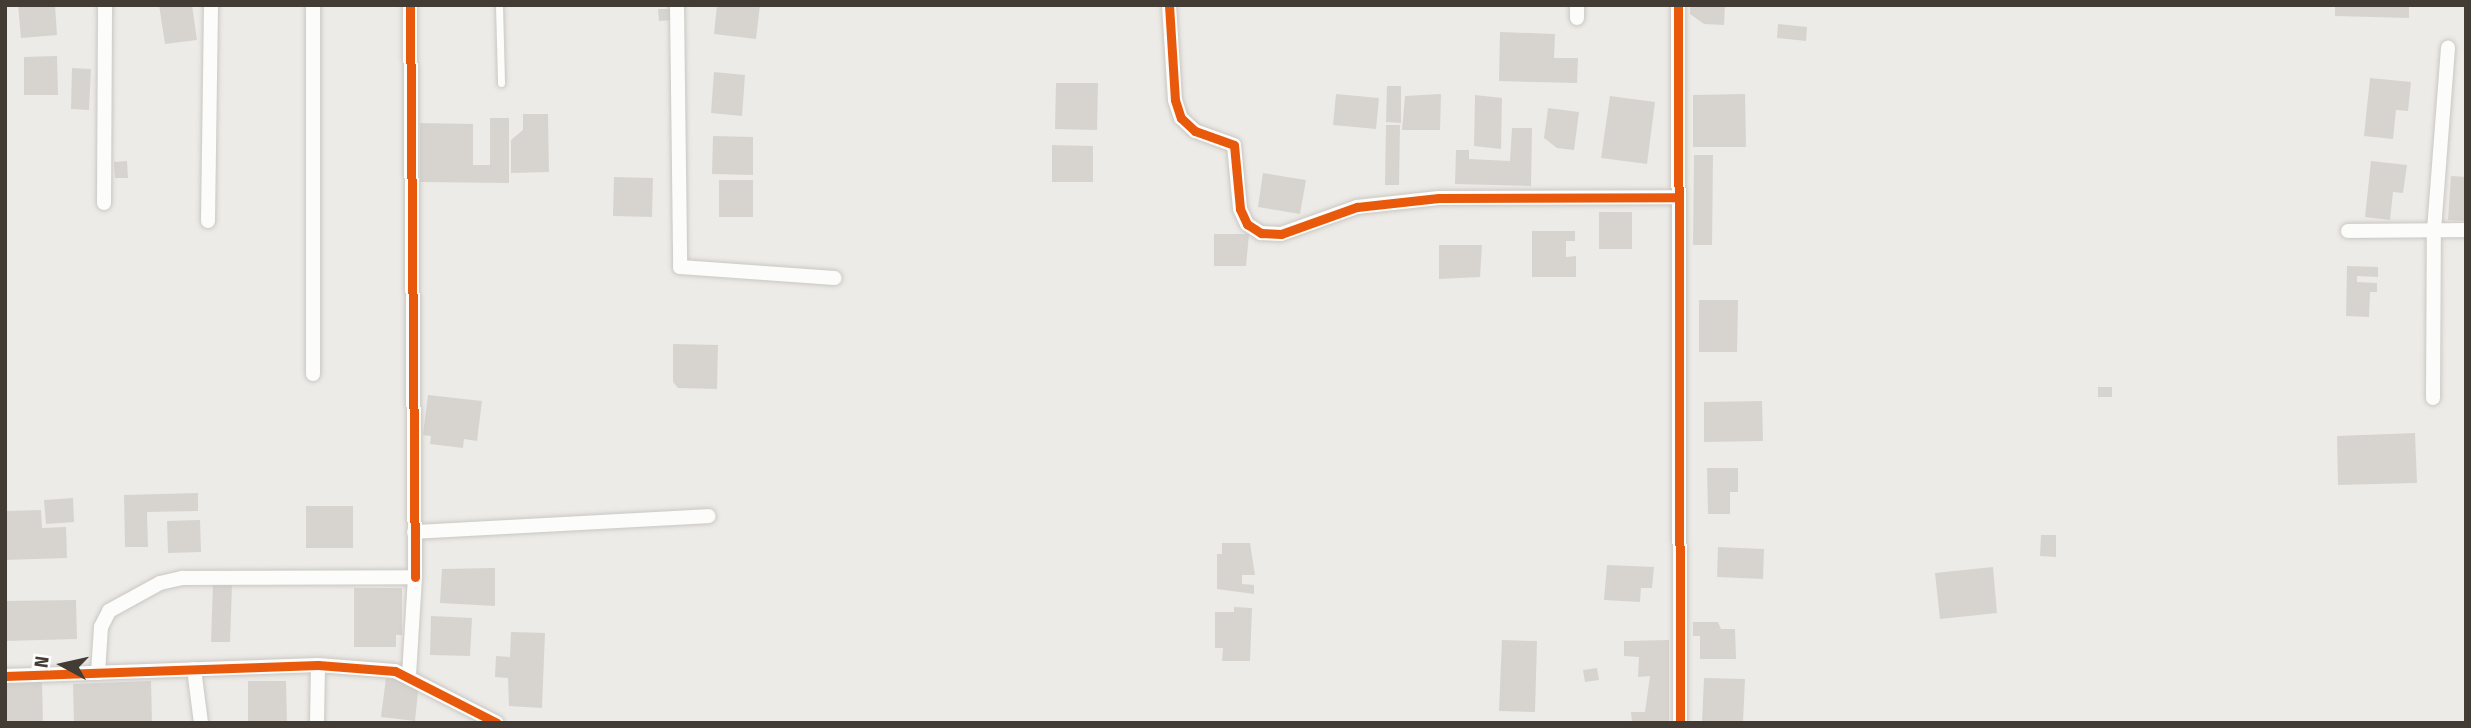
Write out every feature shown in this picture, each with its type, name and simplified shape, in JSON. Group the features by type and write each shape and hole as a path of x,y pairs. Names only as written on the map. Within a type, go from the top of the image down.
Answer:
{"street":[{"path":"104,203 105,5"},
{"path":"208,221 211,5"},
{"path":"313,5 313,374"},
{"path":"409,674 415,577 410,5"},
{"path":"677,5 680,267 835,278"},
{"path":"1169,5 1175,100 1181,118 1195,131 1234,145 1240,209 1247,224 1261,233 1281,234 1357,207 1439,198 1679,197"},
{"path":"1678,5 1679,723"},
{"path":"2433,398 2434,230 2448,48"},
{"path":"2348,231 2466,230"},
{"path":"414,532 709,516"},
{"path":"98,673 101,627 109,611 160,583 182,578 415,577"},
{"path":"5,676 318,665 409,674 497,723"},
{"path":"317,723 318,665"},
{"path":"194,669 201,723"}],"lane":[{"path":"499,5 501,83"}],"building":[{"path":"18,5 55,5 57,35 21,38"},
{"path":"159,5 192,5 197,40 165,44"},
{"path":"717,5 760,5 756,39 714,34"},
{"path":"1690,5 1725,5 1724,25 1704,24 1690,14"},
{"path":"2335,5 2409,5 2409,18 2335,16"},
{"path":"658,9 671,9 671,20 659,21"},
{"path":"1778,24 1807,27 1806,41 1777,38"},
{"path":"1500,32 1555,34 1554,58 1578,58 1577,83 1499,81"},
{"path":"57,56 58,95 24,95 24,57"},
{"path":"72,68 91,69 89,110 71,109"},
{"path":"714,72 745,75 742,116 711,113"},
{"path":"2370,78 2411,82 2408,111 2396,110 2393,139 2364,136"},
{"path":"1056,83 1098,83 1097,130 1055,129"},
{"path":"1387,86 1401,86 1401,123 1386,122"},
{"path":"1336,94 1379,98 1376,129 1333,125"},
{"path":"1441,94 1440,130 1402,130 1405,96"},
{"path":"1745,94 1746,147 1693,147 1693,95"},
{"path":"1475,95 1502,98 1501,149 1474,146"},
{"path":"1610,96 1655,102 1647,164 1601,158"},
{"path":"1548,108 1579,112 1574,150 1557,148 1544,138"},
{"path":"523,114 548,114 549,172 511,173 511,140 523,130"},
{"path":"490,118 509,118 509,183 420,182 420,123 473,124 473,165 490,165"},
{"path":"1386,125 1400,125 1399,185 1385,185"},
{"path":"1512,128 1532,128 1531,186 1455,184 1456,150 1469,150 1469,159 1510,161"},
{"path":"713,136 753,137 753,175 712,174"},
{"path":"1052,145 1093,146 1093,182 1052,182"},
{"path":"1694,155 1713,155 1712,245 1693,245"},
{"path":"127,161 128,178 115,178 114,162"},
{"path":"2371,161 2407,165 2403,193 2393,192 2390,220 2365,217"},
{"path":"1263,173 1306,180 1300,214 1258,207"},
{"path":"2451,176 2466,177 2466,221 2448,220"},
{"path":"614,177 653,178 652,217 613,216"},
{"path":"719,180 753,180 753,217 719,217"},
{"path":"1599,212 1632,212 1632,249 1599,249"},
{"path":"1532,231 1575,231 1575,241 1566,241 1566,257 1576,256 1576,277 1532,277"},
{"path":"1214,234 1249,234 1246,266 1214,266"},
{"path":"1439,245 1482,245 1480,277 1439,279"},
{"path":"2347,266 2378,267 2378,277 2357,276 2357,282 2377,283 2377,292 2370,292 2369,317 2346,316"},
{"path":"1699,300 1738,300 1737,352 1699,352"},
{"path":"673,344 718,345 717,389 678,388 673,382"},
{"path":"2098,387 2112,387 2112,397 2098,397"},
{"path":"428,395 482,401 477,441 464,439 463,448 430,444 431,436 423,435"},
{"path":"1762,401 1763,441 1704,442 1704,402"},
{"path":"2415,433 2417,483 2338,485 2337,436"},
{"path":"1707,468 1738,468 1738,492 1730,492 1730,514 1708,514"},
{"path":"198,493 198,511 147,512 148,547 125,547 124,495"},
{"path":"73,498 74,522 46,524 44,500"},
{"path":"306,506 353,506 353,548 306,548"},
{"path":"41,510 42,528 66,527 67,558 5,560 5,511"},
{"path":"200,520 201,552 168,553 167,521"},
{"path":"2041,535 2056,535 2056,557 2040,556"},
{"path":"1222,543 1250,543 1255,575 1242,575 1242,584 1254,585 1254,594 1217,589 1217,554 1222,554"},
{"path":"1718,547 1764,549 1763,579 1717,577"},
{"path":"1607,565 1654,567 1652,588 1641,588 1640,602 1604,600"},
{"path":"1993,567 1997,613 1940,619 1935,573"},
{"path":"495,568 495,606 440,603 442,569"},
{"path":"213,584 232,585 230,642 211,642"},
{"path":"354,588 402,588 402,635 396,635 396,647 354,647"},
{"path":"76,600 77,639 5,641 5,601"},
{"path":"1234,607 1252,608 1250,661 1222,661 1223,648 1215,648 1215,612 1234,612"},
{"path":"431,616 472,618 470,656 430,655"},
{"path":"1693,622 1718,622 1721,629 1735,629 1736,659 1700,659 1700,636 1693,636"},
{"path":"511,632 545,633 542,708 509,706 508,678 495,677 496,656 510,657"},
{"path":"1502,640 1537,641 1535,712 1499,711"},
{"path":"1669,640 1669,723 1632,723 1631,712 1645,712 1650,676 1638,677 1639,657 1624,656 1624,641"},
{"path":"1597,668 1599,680 1585,682 1583,670"},
{"path":"386,678 419,682 415,721 381,717"},
{"path":"1704,678 1745,679 1743,723 1702,723"},
{"path":"151,681 152,723 74,723 73,684"},
{"path":"248,681 286,681 287,723 248,723"},
{"path":"42,682 43,723 5,723 5,683"}],"cycle path":[{"path":"410,5 415,577"},
{"path":"1169,5 1175,100 1181,118 1195,131 1234,145 1240,209 1247,224 1261,233 1281,234 1357,207 1439,198 1679,197"},
{"path":"1678,5 1680,723"},
{"path":"5,676 318,665 395,671 497,723"}]}
